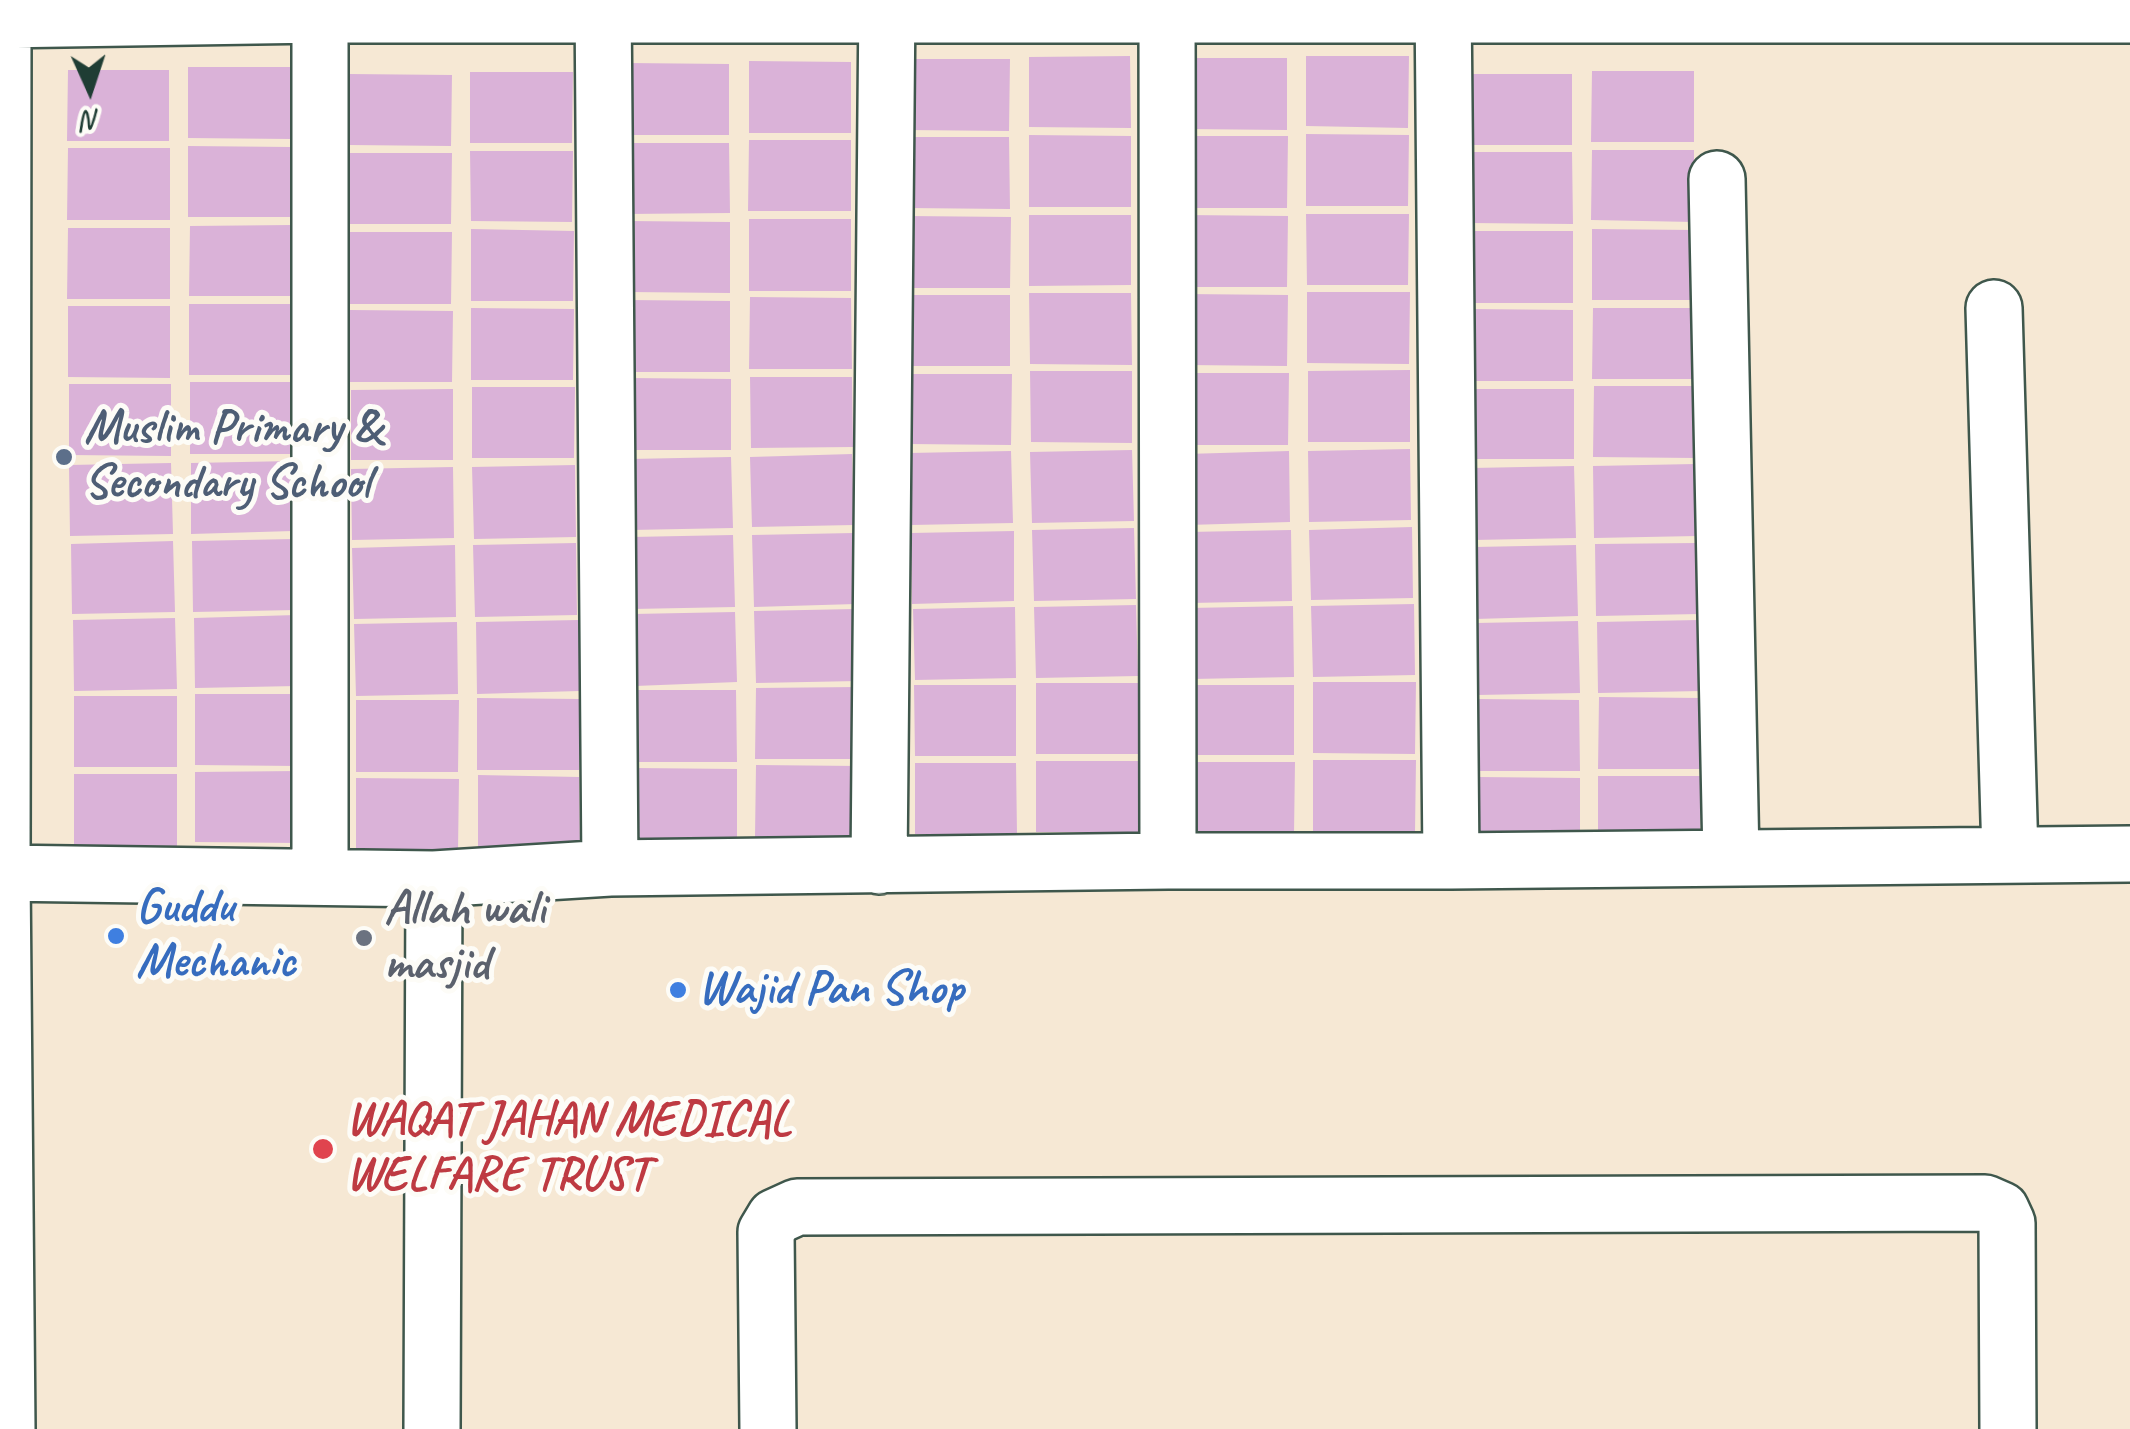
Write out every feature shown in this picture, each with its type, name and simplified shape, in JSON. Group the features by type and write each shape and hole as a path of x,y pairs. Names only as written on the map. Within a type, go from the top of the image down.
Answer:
{"street":[{"path":"320,7 320,877"},
{"path":"8,1429 1,873 2,20 320,7 2000,8 2130,16"},
{"path":"603,7 610,868"},
{"path":"1443,7 1451,860"},
{"path":"879,866 887,8"},
{"path":"1168,8 1168,860"},
{"path":"1717,178 1731,858"},
{"path":"1994,308 2010,855"},
{"path":"1,873 434,879 610,868 2130,854"},
{"path":"432,1429 434,879"},
{"path":"768,1429 766,1232 775,1217 796,1207 1985,1204 2001,1210 2007,1223 2008,1429"}],"building":[{"path":"1130,56 1131,128 1029,127 1029,57"},
{"path":"1306,56 1409,56 1408,128 1306,126"},
{"path":"1184,58 1287,58 1287,130 1185,129"},
{"path":"907,59 1010,59 1009,131 907,130"},
{"path":"749,61 851,62 851,133 749,133"},
{"path":"627,63 729,64 729,135 628,135"},
{"path":"188,67 291,67 291,139 188,138"},
{"path":"68,70 169,70 169,141 67,141"},
{"path":"1592,71 1694,71 1694,142 1591,142"},
{"path":"470,72 573,72 572,143 470,143"},
{"path":"349,74 452,75 451,146 349,145"},
{"path":"1470,74 1572,74 1572,145 1470,145"},
{"path":"1306,134 1409,135 1408,206 1306,206"},
{"path":"1029,135 1131,136 1131,207 1029,207"},
{"path":"1185,136 1288,136 1287,208 1185,208"},
{"path":"907,137 1009,137 1010,209 908,208"},
{"path":"749,140 851,140 851,211 748,211"},
{"path":"628,143 729,143 730,213 628,214"},
{"path":"188,146 291,147 290,217 188,217"},
{"path":"68,148 170,148 170,220 67,220"},
{"path":"1592,150 1694,150 1694,222 1591,220"},
{"path":"470,151 573,151 572,222 471,221"},
{"path":"1471,152 1572,152 1573,224 1470,223"},
{"path":"349,153 452,153 451,224 349,224"},
{"path":"1306,214 1409,214 1408,285 1307,285"},
{"path":"1029,215 1131,215 1131,285 1029,286"},
{"path":"1185,215 1288,216 1287,287 1185,287"},
{"path":"908,216 1011,217 1010,288 908,288"},
{"path":"749,219 851,219 851,291 749,291"},
{"path":"628,221 730,222 730,293 628,292"},
{"path":"291,225 290,296 189,296 190,226"},
{"path":"68,228 170,228 170,299 67,299"},
{"path":"471,229 574,231 573,301 471,301"},
{"path":"1592,229 1694,230 1694,300 1592,300"},
{"path":"1471,231 1573,231 1573,303 1470,303"},
{"path":"349,232 452,232 451,304 349,304"},
{"path":"1307,292 1410,292 1409,364 1307,363"},
{"path":"1029,293 1131,293 1132,365 1030,364"},
{"path":"1185,294 1288,295 1287,366 1186,365"},
{"path":"908,295 1010,295 1010,366 908,366"},
{"path":"750,297 851,298 852,369 749,369"},
{"path":"628,300 730,301 730,372 628,372"},
{"path":"189,304 292,304 291,375 189,375"},
{"path":"68,306 170,306 170,378 68,377"},
{"path":"471,308 574,309 573,380 471,380"},
{"path":"1593,308 1694,308 1695,379 1592,379"},
{"path":"1471,309 1573,310 1573,381 1470,381"},
{"path":"350,310 453,311 452,382 350,382"},
{"path":"1410,370 1410,442 1308,442 1308,371"},
{"path":"1030,371 1132,371 1132,443 1031,442"},
{"path":"1186,373 1289,373 1288,445 1186,445"},
{"path":"909,374 1012,374 1011,445 909,444"},
{"path":"750,377 852,377 853,447 751,448"},
{"path":"629,378 731,379 731,450 629,450"},
{"path":"190,382 293,382 293,454 190,454"},
{"path":"69,384 171,384 171,456 69,455"},
{"path":"1594,386 1695,386 1696,458 1593,457"},
{"path":"472,387 575,387 574,458 472,458"},
{"path":"453,389 453,460 351,460 351,390"},
{"path":"1472,389 1574,389 1574,459 1471,459"},
{"path":"1410,449 1411,520 1309,522 1308,451"},
{"path":"1132,450 1134,521 1032,523 1030,452"},
{"path":"1011,451 1013,523 911,525 909,453"},
{"path":"1289,451 1290,522 1188,525 1186,454"},
{"path":"852,454 854,525 752,527 750,457"},
{"path":"731,457 733,528 631,530 629,459"},
{"path":"293,461 293,531 191,534 191,463"},
{"path":"171,463 173,534 70,536 69,465"},
{"path":"1695,464 1697,536 1594,538 1593,466"},
{"path":"575,465 576,537 474,539 472,467"},
{"path":"1574,466 1576,538 1473,540 1472,468"},
{"path":"453,467 454,538 352,540 351,469"},
{"path":"1412,527 1413,598 1311,600 1309,530"},
{"path":"1134,528 1136,599 1034,601 1032,530"},
{"path":"1291,530 1292,601 1190,603 1188,532"},
{"path":"1014,531 1014,601 912,604 911,533"},
{"path":"854,533 856,604 754,607 752,535"},
{"path":"733,535 735,607 632,609 631,537"},
{"path":"294,539 296,610 193,612 192,541"},
{"path":"173,541 175,612 72,614 71,544"},
{"path":"576,543 577,615 475,617 473,545"},
{"path":"1697,543 1699,614 1596,616 1595,544"},
{"path":"455,545 456,617 354,619 352,548"},
{"path":"1576,545 1578,616 1475,619 1474,547"},
{"path":"1414,604 1415,675 1313,677 1311,606"},
{"path":"1136,605 1138,676 1036,678 1034,607"},
{"path":"1293,606 1294,677 1192,679 1190,608"},
{"path":"1015,607 1016,678 915,680 913,609"},
{"path":"856,609 858,681 756,683 754,611"},
{"path":"735,612 737,682 635,686 633,614"},
{"path":"296,615 297,686 195,688 194,618"},
{"path":"175,618 177,689 74,691 73,620"},
{"path":"579,620 579,691 477,694 476,622"},
{"path":"1699,620 1701,691 1598,693 1597,622"},
{"path":"1578,621 1580,693 1477,695 1476,623"},
{"path":"457,622 458,694 356,696 354,624"},
{"path":"1313,682 1416,682 1415,754 1313,753"},
{"path":"1036,683 1138,683 1138,754 1036,754"},
{"path":"914,685 1016,685 1016,756 915,756"},
{"path":"1192,685 1294,685 1294,755 1192,755"},
{"path":"858,687 858,759 755,759 756,688"},
{"path":"634,690 736,690 737,762 635,762"},
{"path":"195,694 298,694 297,766 195,765"},
{"path":"74,696 177,696 177,767 74,767"},
{"path":"1599,697 1701,698 1701,769 1598,769"},
{"path":"477,698 580,699 579,770 477,770"},
{"path":"1477,699 1579,700 1580,771 1477,771"},
{"path":"356,700 459,700 458,772 356,772"},
{"path":"1313,760 1416,760 1415,832 1313,831"},
{"path":"1036,761 1138,761 1138,832 1036,832"},
{"path":"1192,762 1295,762 1294,834 1192,833"},
{"path":"915,763 1016,763 1017,834 915,834"},
{"path":"756,765 858,766 858,837 755,837"},
{"path":"635,768 737,769 737,839 634,839"},
{"path":"298,771 297,843 195,842 195,772"},
{"path":"74,774 177,774 177,846 74,845"},
{"path":"478,775 579,777 580,847 478,847"},
{"path":"1598,776 1701,776 1700,846 1598,846"},
{"path":"1478,777 1580,778 1580,849 1477,849"},
{"path":"356,778 459,779 458,850 356,850"}],"place":[{"name":"Muslim Primary & Secondary School","path":"64,457"},
{"name":"Guddu Mechanic","path":"116,936"},
{"name":"Allah wali masjid","path":"364,938"},
{"name":"Wajid Pan Shop","path":"678,990"},
{"name":"WAQAT JAHAN MEDICAL WELFARE TRUST","path":"323,1149"}]}
